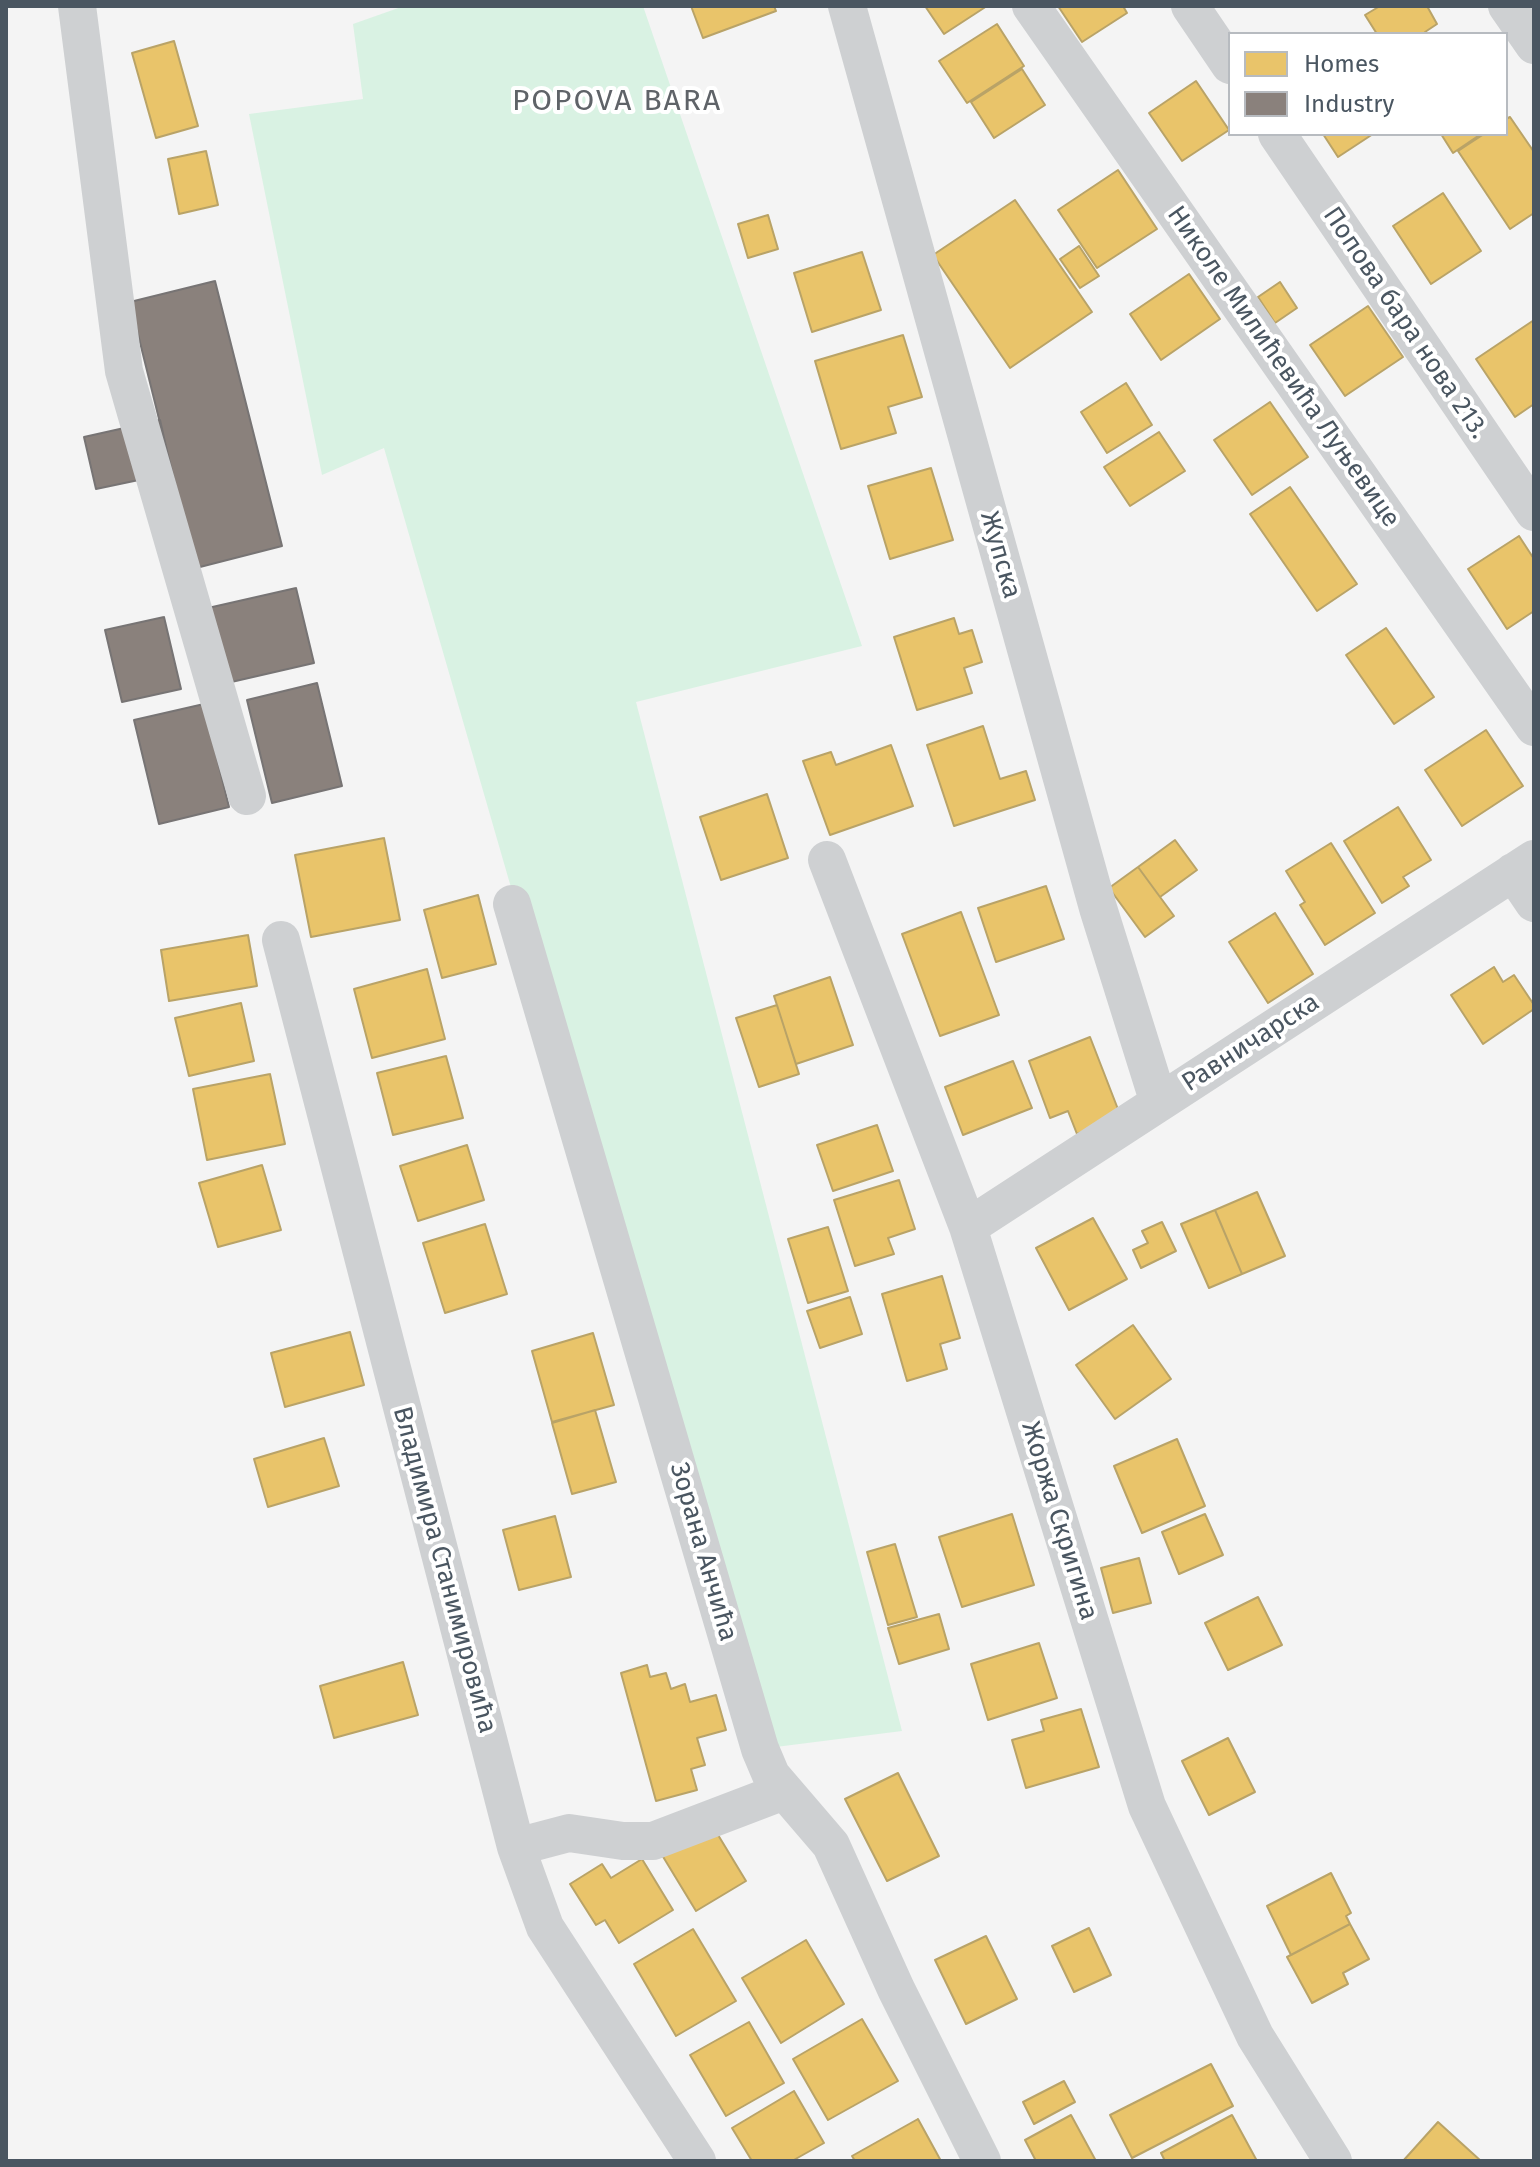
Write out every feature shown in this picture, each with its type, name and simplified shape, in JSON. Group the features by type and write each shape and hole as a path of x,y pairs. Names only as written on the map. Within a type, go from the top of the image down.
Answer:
{"street":[{"path":"77,6 124,371 247,796"},
{"name":"Жупска","path":"847,6 1093,893 1159,1103"},
{"name":"Николе Милићевића Луњевице","path":"1031,6 1534,727"},
{"path":"1190,6 1228,62"},
{"path":"1507,6 1534,45"},
{"name":"Попова бара нова 213.","path":"1278,136 1534,512"},
{"name":"Жоржа Скригина","path":"827,860 968,1227 1147,1806 1255,2036 1333,2161"},
{"name":"Равничарска","path":"968,1227 1159,1103 1527,878"},
{"name":"Зорана Анчића","path":"512,904 629,1294 760,1749 771,1775 831,1845 896,1989 982,2161"},
{"name":"Владимира Станимировића","path":"281,940 516,1847 545,1927 697,2161"},
{"path":"516,1847 569,1833 623,1841 653,1841 784,1791"}],"green space":[{"path":"404,6 643,6 862,646 636,702 902,1731 760,1749 384,448 322,475 249,114 363,99 353,24"}],"building: Homes":[{"path":"691,6 774,6 776,11 703,38"},
{"path":"925,6 987,6 944,34"},
{"path":"1058,6 1123,6 1127,13 1082,42"},
{"path":"1380,6 1427,6 1437,24 1425,32 1376,32 1365,15"},
{"path":"997,24 1024,66 967,103 939,61"},
{"path":"174,41 198,126 156,138 132,53"},
{"path":"1022,69 1045,105 994,138 971,102"},
{"path":"1196,81 1228,131 1182,161 1149,113"},
{"path":"1508,118 1534,152 1534,213 1510,229 1458,151 1481,136 1508,136"},
{"path":"1324,136 1370,136 1338,157"},
{"path":"1442,136 1478,136 1453,153"},
{"path":"206,151 218,205 179,214 168,159"},
{"path":"1118,170 1157,229 1097,268 1058,210"},
{"path":"1443,193 1481,251 1431,284 1393,226"},
{"path":"1015,200 1092,312 1010,368 933,255"},
{"path":"768,215 778,249 748,258 738,224"},
{"path":"1079,246 1099,276 1080,288 1060,259"},
{"path":"862,252 881,310 812,332 794,273"},
{"path":"1189,274 1220,319 1161,360 1130,314"},
{"path":"1280,282 1297,308 1275,323 1258,297"},
{"path":"1368,306 1403,357 1345,396 1310,345"},
{"path":"1534,320 1534,404 1515,417 1476,359"},
{"path":"903,335 922,397 888,407 896,433 841,449 815,361"},
{"path":"1126,383 1152,425 1107,453 1081,412"},
{"path":"1270,402 1308,457 1252,495 1214,440"},
{"path":"1159,432 1185,471 1130,506 1104,467"},
{"path":"931,468 953,540 890,559 868,486"},
{"path":"1290,487 1357,584 1317,611 1250,514"},
{"path":"1519,536 1534,559 1534,611 1507,629 1468,569"},
{"path":"954,618 959,634 972,630 982,662 964,668 972,693 917,710 894,637"},
{"path":"1386,628 1434,697 1394,724 1346,655"},
{"path":"983,726 1000,779 1026,771 1035,800 954,826 927,745"},
{"path":"1486,730 1523,786 1462,826 1425,770"},
{"path":"891,745 913,806 830,835 803,761 831,752 836,765"},
{"path":"767,794 788,858 721,880 700,817"},
{"path":"1398,807 1431,860 1403,877 1409,886 1382,903 1344,841"},
{"path":"384,838 400,920 311,937 295,855"},
{"path":"1175,840 1197,870 1160,897 1138,867"},
{"path":"1331,843 1375,913 1325,945 1300,905 1305,902 1286,871"},
{"path":"1138,867 1174,916 1145,937 1109,888"},
{"path":"1046,886 1064,939 996,962 978,908"},
{"path":"478,895 496,964 442,978 424,910"},
{"path":"961,912 999,1015 940,1036 902,934"},
{"path":"1275,913 1313,974 1268,1003 1229,942"},
{"path":"248,935 257,986 169,1001 161,950"},
{"path":"1494,967 1503,982 1514,975 1534,1009 1483,1044 1451,995"},
{"path":"427,969 445,1039 372,1058 354,989"},
{"path":"830,977 853,1045 796,1064 774,996"},
{"path":"241,1003 254,1061 189,1076 175,1018"},
{"path":"777,1005 799,1074 759,1087 736,1018"},
{"path":"1090,1037 1121,1117 1077,1134 1068,1111 1050,1118 1029,1061"},
{"path":"446,1056 463,1118 393,1135 377,1073"},
{"path":"1013,1061 1032,1108 963,1135 945,1087"},
{"path":"270,1074 285,1144 207,1160 193,1089"},
{"path":"877,1125 893,1171 833,1191 817,1145"},
{"path":"467,1145 484,1200 418,1221 400,1166"},
{"path":"262,1165 281,1230 218,1247 199,1183"},
{"path":"899,1180 915,1229 888,1238 894,1254 855,1266 834,1200"},
{"path":"1257,1192 1285,1256 1242,1274 1215,1210"},
{"path":"1215,1210 1242,1274 1209,1288 1181,1224"},
{"path":"1093,1218 1127,1279 1069,1310 1036,1248"},
{"path":"1162,1222 1176,1251 1141,1268 1133,1250 1148,1243 1142,1231"},
{"path":"485,1224 507,1294 445,1313 423,1243"},
{"path":"828,1227 848,1291 808,1303 788,1239"},
{"path":"942,1276 960,1338 940,1344 947,1369 907,1381 882,1294"},
{"path":"850,1297 862,1334 820,1348 807,1311"},
{"path":"1133,1325 1171,1379 1115,1419 1076,1365"},
{"path":"350,1332 364,1385 285,1407 271,1353"},
{"path":"593,1333 614,1405 552,1422 532,1351"},
{"path":"595,1410 616,1482 572,1494 552,1423"},
{"path":"324,1438 339,1486 268,1507 254,1459"},
{"path":"1177,1439 1205,1506 1142,1533 1114,1466"},
{"path":"1012,1514 1034,1585 962,1607 939,1537"},
{"path":"1205,1514 1223,1555 1179,1574 1162,1532"},
{"path":"555,1516 571,1577 519,1590 503,1530"},
{"path":"895,1544 917,1617 888,1625 867,1552"},
{"path":"1139,1558 1151,1603 1113,1613 1101,1568"},
{"path":"1258,1597 1282,1645 1228,1670 1205,1623"},
{"path":"939,1614 949,1649 899,1664 888,1628"},
{"path":"1039,1643 1057,1698 988,1720 971,1664"},
{"path":"403,1662 418,1715 334,1738 320,1686"},
{"path":"647,1665 650,1677 666,1673 671,1689 685,1684 690,1702 716,1695 726,1730 697,1738 705,1765 691,1769 697,1790 656,1801 621,1673"},
{"path":"1081,1709 1099,1767 1026,1788 1012,1740 1044,1731 1041,1720"},
{"path":"1228,1738 1255,1792 1209,1815 1182,1761"},
{"path":"898,1773 939,1856 887,1881 845,1799"},
{"path":"712,1825 746,1881 696,1911 662,1855"},
{"path":"642,1859 673,1910 619,1943 605,1920 596,1925 570,1884 602,1864 611,1878"},
{"path":"1331,1873 1351,1913 1346,1916 1350,1924 1291,1955 1267,1906"},
{"path":"1350,1924 1369,1959 1343,1973 1348,1984 1312,2003 1287,1957"},
{"path":"1089,1928 1111,1975 1074,1992 1052,1946"},
{"path":"693,1929 736,2001 676,2036 634,1964"},
{"path":"986,1936 1017,1999 966,2024 935,1960"},
{"path":"806,1940 844,2004 781,2043 742,1978"},
{"path":"862,2019 898,2081 828,2120 793,2059"},
{"path":"749,2022 784,2083 726,2116 690,2055"},
{"path":"1211,2064 1233,2106 1132,2158 1110,2115"},
{"path":"1064,2081 1075,2102 1034,2124 1023,2102"},
{"path":"794,2091 824,2143 792,2161 752,2161 732,2128"},
{"path":"1071,2115 1096,2161 1036,2161 1025,2140"},
{"path":"1232,2115 1257,2161 1165,2161 1161,2153"},
{"path":"918,2119 941,2161 855,2161 852,2156"},
{"path":"1438,2122 1481,2161 1403,2161"}],"building: Industry":[{"path":"215,281 282,546 196,568 130,302"},
{"path":"160,420 172,473 96,489 84,437"},
{"path":"296,588 314,663 227,683 208,608"},
{"path":"164,617 181,689 122,702 105,630"},
{"path":"317,683 342,786 272,803 247,700"},
{"path":"204,704 229,807 159,824 134,720"}],"district":[{"name":"POPOVA BARA","path":"617,102"}]}
